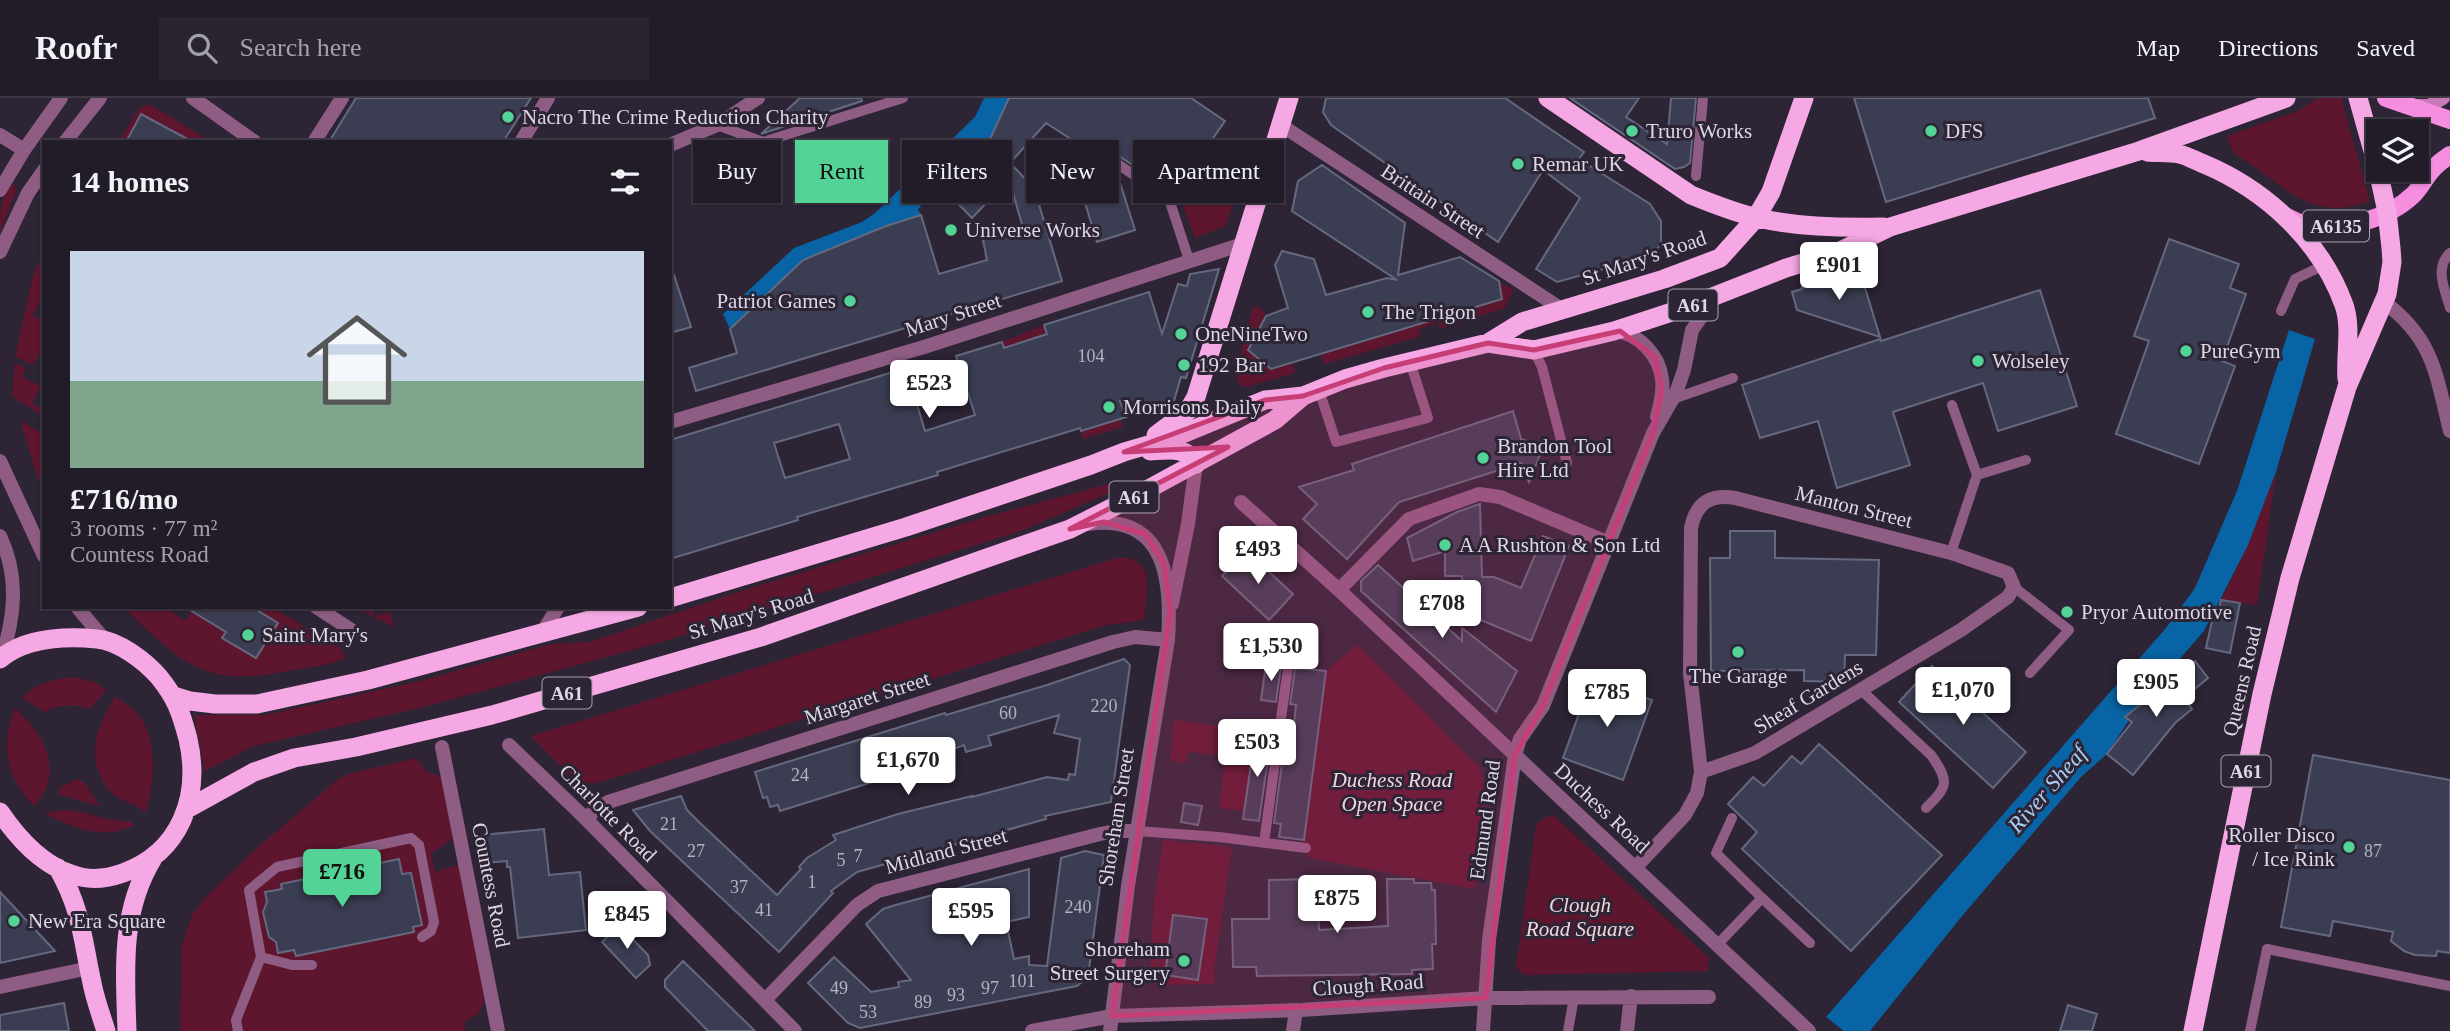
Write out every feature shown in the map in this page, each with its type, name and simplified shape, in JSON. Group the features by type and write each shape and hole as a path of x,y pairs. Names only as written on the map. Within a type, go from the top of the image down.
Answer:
{"highway":[{"path":"1548,98 1691,195 1756,218"},
{"name":"A61","path":"1756,218 1771,192 1804,98"},
{"name":"A61","path":"2139,152 2286,98"},
{"name":"A61","path":"2358,98 2366,127"},
{"name":"A61","path":"1124,452 1163,432 1188,411 1196,397 1281,125 1284,100"},
{"name":"A61","path":"2139,152 2180,154 2215,169 2248,188 2284,216"},
{"name":"St Mary's Road","path":"1488,343 1534,350 1614,331 1777,271 1836,253 1890,227 2139,152"},
{"name":"A61","path":"2381,182 2387,212"},
{"name":"Queens Road","path":"2193,1031 2282,607 2347,387 2384,302 2392,262 2387,212"},
{"name":"Queens Road","path":"2284,216 2302,233 2324,265 2344,306 2347,321 2347,387"},
{"name":"St Mary's Road","path":"672,597 906,527 1175,437 1265,400 1311,393 1384,368 1488,343 1522,322 1664,279 1720,258 1756,218 1841,228 1890,227"},
{"name":"St Mary's Road","path":"187,809 254,772 294,758 356,747 492,715 761,637 1070,529 1275,420 1311,393"},
{"name":"A61","path":"1124,452 1173,450 1188,453 1196,464"},
{"path":"174,696 203,703 257,704 368,680 631,609"},
{"path":"0,812 8,829 39,856 72,875 105,879 136,868 174,836 187,809 192,790 191,752 183,718 174,696 151,668 104,639 72,637 46,640 22,647 1,658"},
{"path":"127,1031 124,951 135,895 155,854"},
{"path":"58,868 74,897 83,925 92,984 106,1031"}],"main road":[{"path":"2386,98 2450,120"},
{"path":"2411,105 2429,106 2443,98"},
{"name":"A6135","path":"2284,216 2308,226 2331,226 2371,219 2412,196 2435,166 2450,155"}],"street":[{"path":"0,190 24,150 61,98"},
{"path":"67,140 100,98"},
{"path":"194,98 252,140"},
{"path":"315,140 342,98"},
{"path":"522,140 548,98"},
{"path":"672,144 717,125 758,98"},
{"name":"Brittain Street","path":"1281,125 1563,310"},
{"path":"0,135 24,150 32,187"},
{"path":"0,252 32,187 42,173"},
{"name":"Mary Street","path":"672,421 924,347 1246,243"},
{"name":"Edmund Road","path":"1483,1031 1489,940 1515,755 1520,739 1543,706 1653,433 1684,370 1692,330 1717,295"},
{"path":"2384,302 2417,332 2432,357 2450,430"},
{"name":"Edmund Road","path":"1614,331 1625,332 1636,338 1647,347 1659,366 1662,390 1653,433"},
{"path":"0,461 42,552"},
{"name":"Shoreham Street","path":"1170,611 1188,524 1196,464"},
{"path":"1339,590 1409,519 1479,494 1500,498 1609,543"},
{"name":"Manton Street","path":"1701,772 1690,673 1691,528 1698,507 1707,499 1727,497 1951,553 2011,580"},
{"name":"Duchess Road","path":"1241,502 1339,590 1809,1031"},
{"name":"Shoreham Street","path":"1070,529 1104,522 1135,527 1144,534 1160,554 1164,564 1170,611 1168,640 1128,886 1111,1023"},
{"path":"0,536 12,566 14,603 11,627 1,658"},
{"name":"Sheaf Gardens","path":"1701,772 1755,753 1961,630 2008,597 2011,580"},
{"path":"79,609 104,639"},
{"path":"319,609 353,631"},
{"path":"542,633 557,609"},
{"name":"Margaret Street","path":"585,818 608,802 1113,642 1135,637 1168,640"},
{"name":"Charlotte Road","path":"509,745 796,1031"},
{"name":"Countess Road","path":"442,747 498,1031"},
{"path":"1635,868 1685,815 1697,793 1701,772"},
{"name":"Midland Street","path":"765,1000 857,905 878,891 1100,834 1138,831"},
{"path":"0,987 80,970"},
{"path":"1627,1031 1631,996"},
{"name":"Clough Road","path":"1032,1031 1111,1023 1486,998 1709,997"},
{"path":"1293,1031 1296,1010"}],"lane":[{"path":"717,125 762,142 903,98"},
{"path":"1696,176 1703,98"},
{"path":"1170,203 1189,260"},
{"path":"2450,253 2441,268 2450,308"},
{"path":"2281,311 2295,279 2324,265"},
{"path":"2441,268 2450,279"},
{"path":"1534,350 1542,367 1567,463"},
{"path":"1311,393 1336,442 1428,418 1410,362"},
{"path":"1672,399 1733,378"},
{"path":"1951,553 1977,475 1952,405"},
{"path":"1977,475 2026,460"},
{"path":"2011,580 2069,630 2030,673"},
{"path":"1264,843 1289,660"},
{"path":"1861,690 1931,755 1940,768 1945,779 1942,791 1926,808"},
{"path":"1732,818 1716,853 1810,943"},
{"path":"1138,831 1219,836 1306,848"},
{"path":"237,1031 236,1020 261,957 248,890 277,867 411,838 419,845 434,922 431,931 422,937"},
{"path":"1717,945 1762,898"},
{"path":"2250,1031 2267,949 2450,986"},
{"path":"261,957 292,965 312,965"},
{"path":"1567,1031 1574,997"}],"highlighted area":[{"path":"1620,331 1655,357 1662,390 1653,433 1543,706 1515,755 1486,998 1112,1016 1170,611 1164,564 1145,534 1104,522 1070,529 1228,447 1124,452 1265,400 1303,396 1384,368 1488,343 1534,350"}],"green space":[{"path":"2318,98 2341,98 2370,201 2348,207 2328,207 2311,203 2296,196 2233,153 2227,136 2298,111"},
{"path":"149,104 209,140 189,140 141,114 127,140 119,140 139,109"},
{"path":"14,183 16,191 0,232 3,198"},
{"path":"1182,203 1233,203 1226,226 1195,238"},
{"path":"42,255 42,299 33,315 42,321 42,349 33,365 15,356 33,276"},
{"path":"1497,281 1513,289 1505,308 1440,329 1437,319 1502,299"},
{"path":"1253,306 1261,308 1266,316 1248,350 1271,369 1292,362 1295,373 1246,387 1239,384 1236,374"},
{"path":"1434,320 1435,324 1419,329 1421,336 1324,364 1321,354"},
{"path":"1044,325 1058,366 1004,348 1002,342"},
{"path":"15,363 26,368 22,376 41,387 32,403 42,409 42,416 12,396"},
{"path":"923,363 930,387 913,392 906,368"},
{"path":"1120,418 1123,427 1083,439 1081,431"},
{"path":"20,420 42,434 42,487"},
{"path":"2276,472 2257,605 2221,600 2248,545"},
{"path":"1112,483 1121,488 1018,532 665,641 420,708 254,746 205,771 194,715 265,715 420,681 551,644 590,642 744,590 982,518"},
{"path":"1117,558 1130,559 1144,569 1147,598 1144,619 1139,621 1106,625 597,783 574,780 531,736"},
{"path":"125,609 168,609 185,621 192,611 226,632 223,638 256,658 278,623 255,609 274,609 339,647 345,658 327,665 263,675 237,676 216,674 198,667 163,644"},
{"path":"358,609 372,609 374,616 390,612 394,627"},
{"name":"Duchess Road Open Space","path":"1357,644 1479,767 1487,794 1474,889 1309,858 1303,841 1326,671"},
{"path":"74,677 97,683 106,690 90,709 67,705 45,712 22,698 46,683"},
{"path":"115,696 138,714 150,739 153,778 145,813 110,791 96,765 97,734"},
{"path":"15,708 42,741 49,761 47,785 35,806 18,785 8,761 8,735"},
{"path":"1174,720 1256,731 1245,811 1219,808 1225,756 1188,752 1186,763 1170,761"},
{"path":"417,758 426,771 442,777 453,836 450,841 431,853 435,872 461,866 485,996 480,1012 464,1023 466,1031 180,1031 182,944 192,915 205,898 257,848 337,780 348,774"},
{"path":"76,779 84,782 100,806 57,794 61,787"},
{"path":"63,810 130,821 134,825 111,832 88,831 44,813"},
{"name":"Clough Road Square","path":"1553,815 1709,958 1708,971 1524,975 1516,967 1536,825 1542,819"},
{"path":"1163,840 1232,847 1214,971 1215,984 1157,985 1153,984 1150,977 1154,900"}],"water":[{"path":"984,98 1009,98 988,140 951,140 975,117"},
{"path":"902,187 902,203 923,203 918,210 921,215 886,226 803,260 730,329 723,314 794,248 862,222"},
{"name":"River Sheaf","path":"2289,330 2315,339 2276,472 2248,545 2204,631 2137,708 2107,754 2081,777 1962,916 1870,1031 1844,1031 1826,1017 2166,628 2195,588 2237,491"}],"building":[{"path":"356,98 531,98 504,140 330,140"},
{"path":"800,98 861,98 862,101 761,134"},
{"path":"1009,98 1191,98 1225,121 1212,140 1133,140 1133,165 1119,156 1119,140 1072,140 1046,123 1031,140 1026,140 1026,145 1012,161 1012,140 988,140"},
{"path":"1326,98 1505,98 1584,152 1579,159 1650,204 1661,221 1661,244 1652,256 1557,282 1536,269 1580,198 1543,170 1498,242 1331,125 1323,112"},
{"name":"Truro Works","path":"1570,98 1639,98 1626,117 1667,144 1671,98 1696,98 1690,163 1675,169"},
{"name":"DFS","path":"1854,98 2148,98 2155,118 1886,202"},
{"path":"141,114 189,140 127,140"},
{"path":"1012,165 1026,180 1026,203 1039,203 1062,281 696,391 689,368 737,353 730,329 803,260 886,226 921,215 939,274 987,260 983,240 1023,228 1012,190"},
{"name":"The Trigon","path":"1322,165 1405,223 1398,275 1460,257 1499,281 1502,299 1271,369 1248,350 1266,316 1288,308 1275,265 1282,251 1314,259 1326,295 1387,278 1397,280 1292,211 1298,181"},
{"path":"1119,179 1135,230 1097,242 1085,203 1119,203"},
{"path":"958,203 986,203 972,218"},
{"name":"PureGym","path":"2169,239 2239,264 2230,288 2246,294 2222,361 2235,366 2199,464 2116,434 2149,341 2134,336"},
{"path":"1219,269 1186,378 1181,377 1172,408 1168,411 1152,406 1151,410 1120,401 1126,417 1081,431 1080,428 937,472 938,475 797,517 798,520 672,558 672,439 906,368 925,431 975,415 956,356 1002,342 1004,348 1047,334 1044,325 1149,292 1162,334 1178,284 1187,286 1190,274","holes":["839,424 850,459 785,478 774,443"]},
{"path":"1855,270 1862,278 1880,337 1797,310 1792,292 1802,289 1802,286 1814,283 1816,285"},
{"path":"672,276 691,327 672,332"},
{"path":"2040,290 2077,406 1998,431 1983,383 1893,412 1910,465 1837,488 1818,421 1760,438 1742,385"},
{"path":"1513,411 1521,439 1543,447 1529,482 1521,463 1399,502 1347,559 1303,519 1317,504 1299,487 1354,470 1352,464"},
{"path":"1480,504 1482,577 1494,577 1521,588 1543,536 1569,546 1531,641 1462,612 1462,576 1445,576 1445,551 1413,561 1407,538 1457,512"},
{"path":"1730,531 1775,531 1775,558 1879,560 1876,655 1845,655 1844,682 1804,681 1804,670 1711,671 1710,558 1730,558"},
{"path":"1244,553 1252,561 1254,558 1293,594 1269,620 1222,576"},
{"path":"1378,565 1462,641 1462,628 1517,671 1496,712 1361,591 1361,581"},
{"path":"2221,600 2240,603 2230,653 2206,648 2214,612 2218,613"},
{"name":"Saint Mary's","path":"188,609 255,609 278,623 256,658 222,638 226,632"},
{"path":"1124,659 1130,665 1111,802 1045,816 1046,819 857,872 831,891 833,893 779,952 650,831 633,810 681,796 687,810 777,895 801,869 799,867 807,858 836,840 833,835 898,814 1047,777 1068,780 1069,774 1075,775 1080,739 1054,733 1059,715 988,736 991,745 966,752 964,745 916,763 917,768 780,811 778,805 770,807 767,797 763,798 755,772 945,713 946,715 1047,685"},
{"path":"2195,661 2208,678 2184,698 2192,709 2175,723 2133,775 2107,754 2132,722 2125,717"},
{"path":"1266,664 1281,666 1276,702 1261,700"},
{"path":"1932,666 2026,752 1993,788 1899,702"},
{"path":"1295,668 1326,671 1304,840 1279,837 1281,824 1274,823 1285,741 1292,742 1296,705 1290,704"},
{"path":"1592,678 1652,700 1623,780 1563,758"},
{"path":"1255,737 1271,739 1259,821 1243,819"},
{"path":"1819,744 1942,855 1851,951 1742,849 1757,832 1728,804 1753,777 1764,786 1792,756 1801,764"},
{"name":"Roller Disco / Ice Rink","path":"2313,755 2450,780 2450,953 2437,951 2436,956 2415,955 2391,941 2393,932 2333,921 2330,936 2281,927"},
{"path":"1184,803 1202,806 1198,825 1181,822"},
{"path":"544,829 549,875 580,872 586,930 518,938 510,867 507,867 507,861 485,863 482,835"},
{"path":"1085,851 1104,855 1088,977 1077,986 860,1028 848,1023 808,983 834,957 871,992 899,987 898,982 911,980 866,924 883,909 1029,869 1029,917 1006,922 1014,959 1029,956 1029,965 1047,966 1061,858"},
{"path":"399,859 402,874 411,873 422,925 413,927 414,932 296,956 294,950 278,953 276,942 269,937 263,912 267,902 265,892 282,889 281,884"},
{"path":"1317,879 1319,930 1388,926 1387,879 1414,879 1414,883 1431,883 1432,890 1435,890 1436,944 1432,944 1433,969 1412,970 1412,974 1257,976 1256,967 1233,967 1232,919 1269,919 1269,880"},
{"name":"New Era Square","path":"0,892 55,951 0,963"},
{"name":"Shoreham Street Surgery","path":"1173,915 1207,919 1198,980 1165,975"},
{"path":"619,925 648,955 650,965 636,978 602,942"},
{"path":"683,961 755,1031 708,1031 665,987 665,980"},
{"path":"64,1003 69,1031 0,1031 0,1015"},
{"path":"2068,1005 2097,1014 2092,1031 2060,1031"}],"place":[{"name":"Nacro The Crime Reduction Charity","path":"508,117"},
{"name":"Truro Works","path":"1632,131"},
{"name":"DFS","path":"1931,131"},
{"name":"Remar UK","path":"1518,164"},
{"name":"Universe Works","path":"951,230"},
{"name":"Patriot Games","path":"850,301"},
{"name":"The Trigon","path":"1368,312"},
{"name":"OneNineTwo","path":"1181,334"},
{"name":"PureGym","path":"2186,351"},
{"name":"Wolseley","path":"1978,361"},
{"name":"192 Bar","path":"1184,365"},
{"name":"Morrisons Daily","path":"1109,407"},
{"name":"Brandon Tool Hire Ltd","path":"1483,458"},
{"name":"A A Rushton & Son Ltd","path":"1445,545"},
{"name":"Pryor Automotive","path":"2067,612"},
{"name":"Saint Mary's","path":"248,635"},
{"name":"The Garage","path":"1738,652"},
{"name":"Roller Disco / Ice Rink","path":"2349,847"},
{"name":"New Era Square","path":"14,921"},
{"name":"Shoreham Street Surgery","path":"1184,961"}]}
